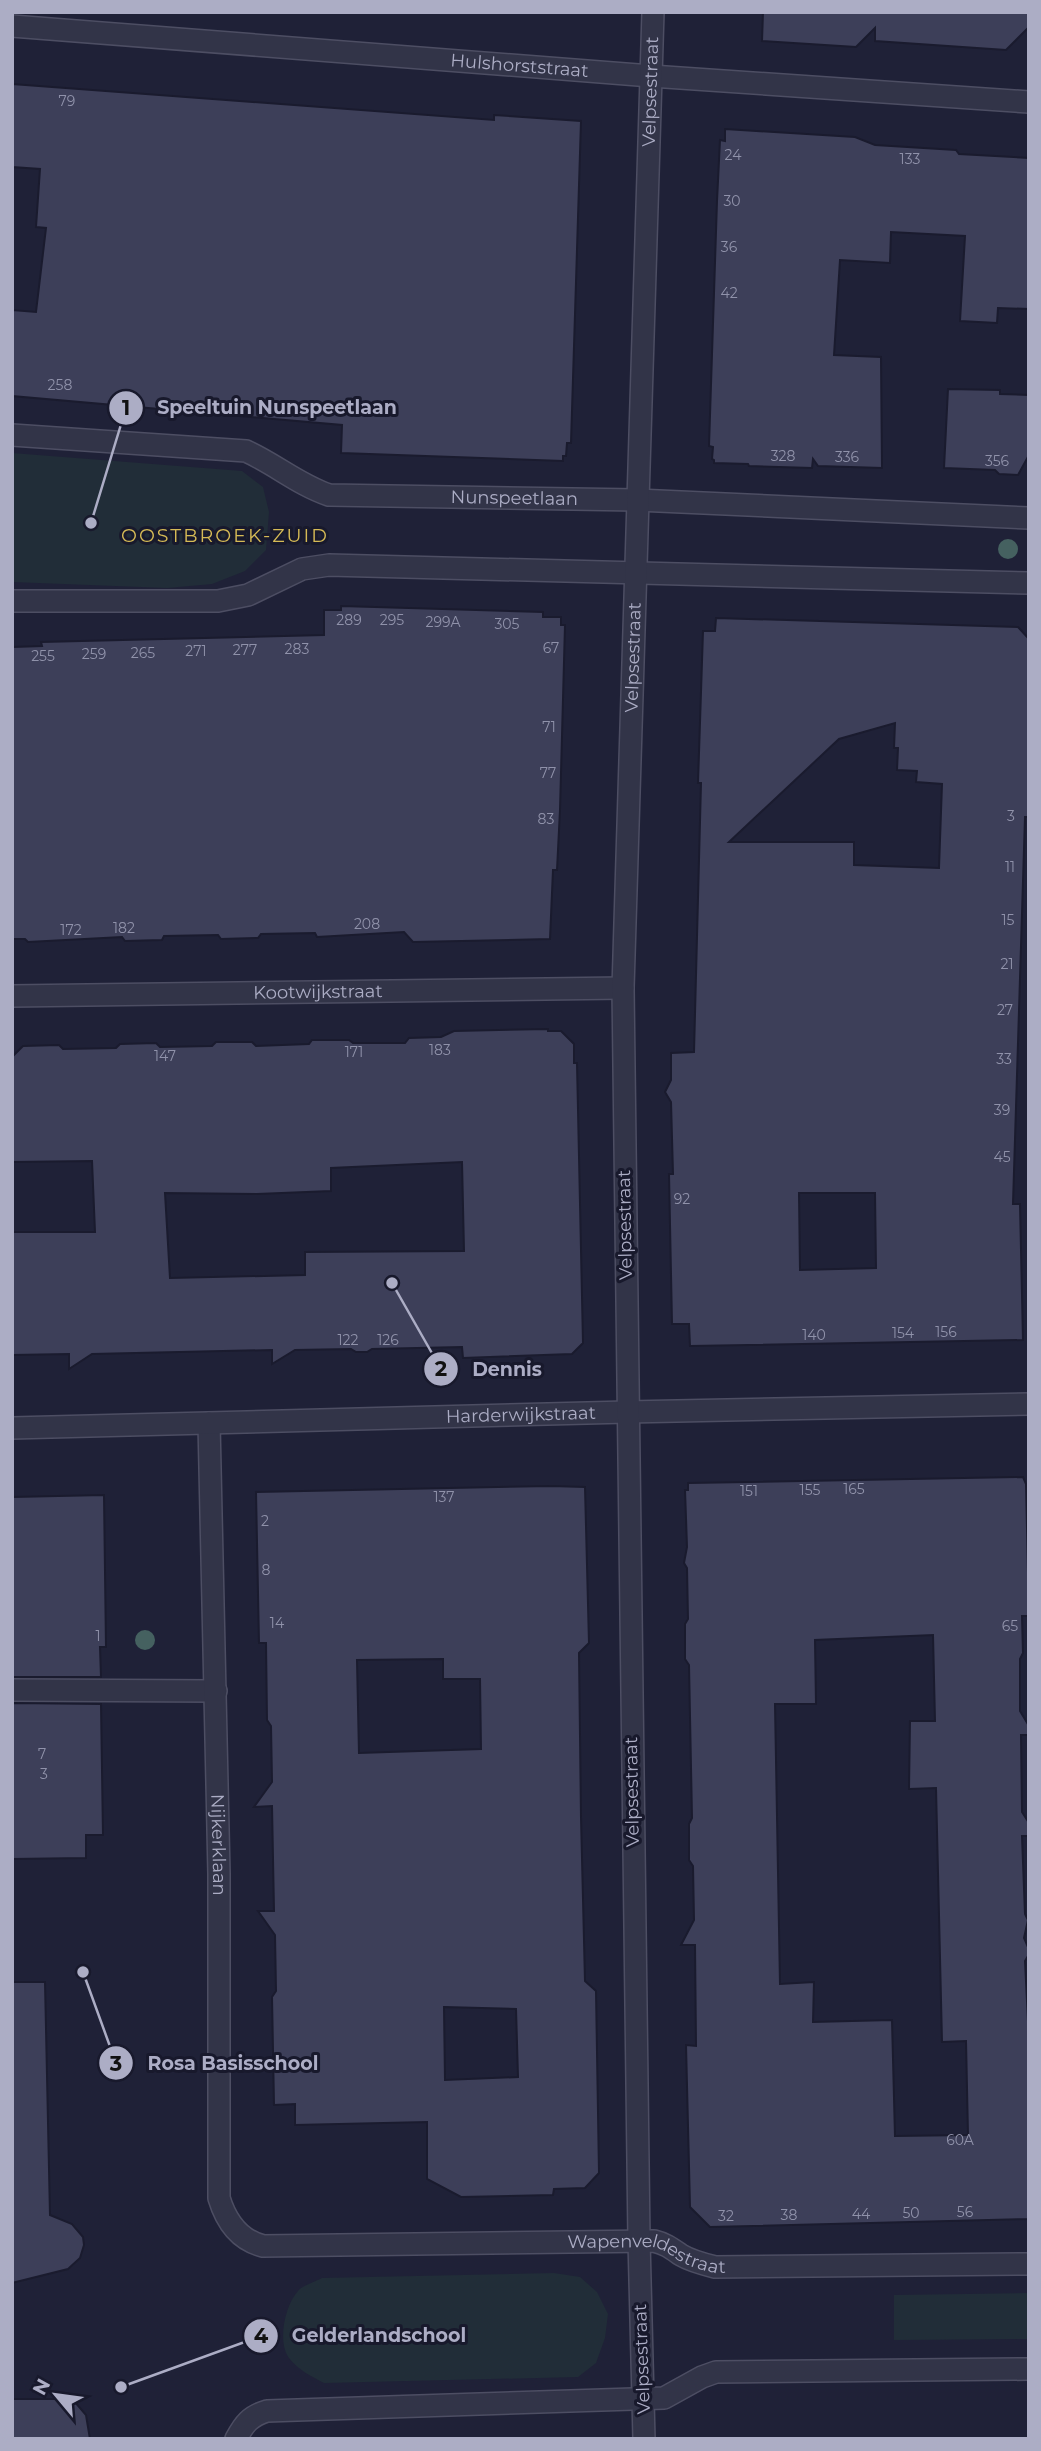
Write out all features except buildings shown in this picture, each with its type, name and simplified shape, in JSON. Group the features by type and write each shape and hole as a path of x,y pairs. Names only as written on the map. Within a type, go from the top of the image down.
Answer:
{"street":[{"name":"Velpsestraat","path":"644,2439 627,1412 623,988 653,12"},
{"name":"Hulshorststraat","path":"12,26 651,76 1029,102"},
{"name":"Nunspeetlaan","path":"12,435 246,451 269,462 306,488 329,495 638,500 1029,518"},
{"path":"12,601 218,601 248,594 302,569 329,565 1029,583"},
{"name":"Kootwijkstraat","path":"12,996 623,988"},
{"name":"Harderwijkstraat","path":"12,1428 1029,1404"},
{"name":"Nijkerklaan","path":"209,1423 219,1874 219,2198 225,2215 235,2230 249,2243 263,2246"},
{"path":"12,1690 216,1691"},
{"name":"Wapenveldestraat","path":"263,2246 639,2240 667,2244 682,2256 715,2267 1029,2264"},
{"path":"236,2439 253,2415 267,2411 664,2398 702,2376 716,2372 1029,2369"}],"shaded area":[{"path":"12,453 242,471 263,487 269,512 266,550 245,571 212,584 167,588 12,582"},
{"path":"554,2273 580,2277 597,2292 608,2314 605,2338 596,2363 578,2377 324,2383 296,2366 285,2351 284,2324 293,2297 306,2285 322,2278"},
{"path":"1029,2293 1029,2339 894,2340 894,2295"}],"place":[{"name":"Speeltuin Nunspeetlaan","path":"91,523"},
{"name":"Dennis","path":"392,1283"},
{"name":"Rosa Basisschool","path":"83,1972"},
{"name":"Gelderlandschool","path":"121,2387"}],"district":[{"name":"OOSTBROEK-ZUID","path":"225,535"}]}
